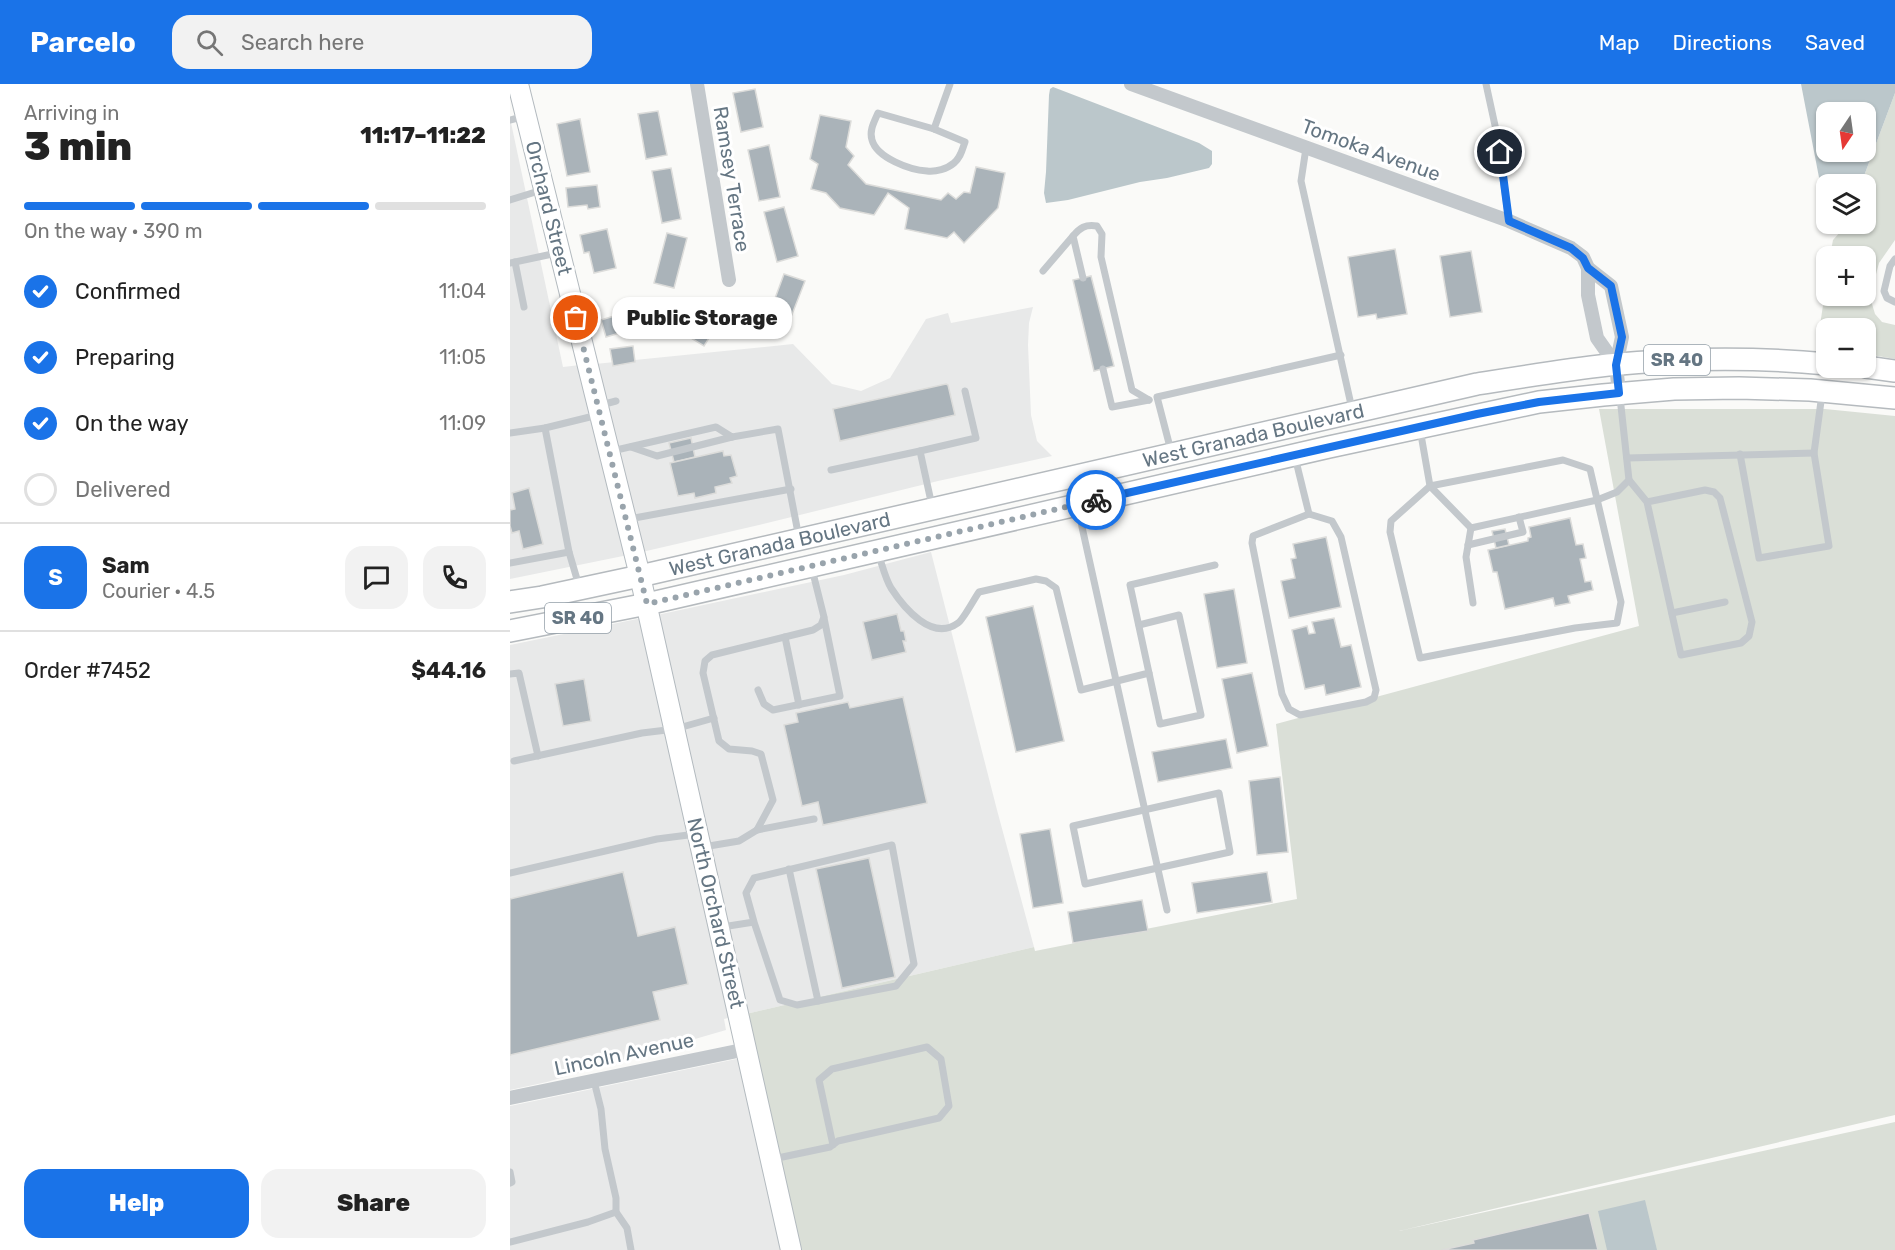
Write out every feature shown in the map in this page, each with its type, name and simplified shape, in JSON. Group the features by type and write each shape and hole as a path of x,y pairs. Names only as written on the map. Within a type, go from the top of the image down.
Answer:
{"main road":[{"name":"West Granada Boulevard","path":"510,631 647,604 877,551 1075,491 1172,454 1477,384 1548,373 1674,360 1816,364"},
{"path":"1876,368 1895,371"},
{"name":"West Granada Boulevard","path":"510,602 640,576 933,509 1075,491 1295,455 1539,402 1674,389 1739,388 1822,391 1895,398"}],"street":[{"name":"Orchard Street","path":"518,84 518,118 544,190 560,253 619,449 626,519 640,576"},
{"name":"Ramsey Terrace","path":"697,84 729,280"},
{"name":"Tomoka Avenue","path":"1131,84 1509,221 1571,248 1583,258 1588,268 1611,286 1622,337 1616,365 1619,393"},
{"name":"Tomoka Avenue","path":"1588,268 1588,295 1597,338 1616,365"},
{"name":"North Orchard Street","path":"640,576 791,1250"},
{"name":"Lincoln Avenue","path":"510,1098 747,1049"}],"lane":[{"path":"934,129 950,84"},
{"path":"1486,84 1496,130 1509,221"},
{"path":"878,113 934,129 964,142 960,156 954,163 944,169 928,172 887,158 871,140 871,130 878,113"},
{"path":"1306,147 1301,181 1353,413"},
{"path":"510,200 544,190"},
{"path":"1042,271 1079,229 1088,224 1097,226 1102,234 1101,257 1132,390 1149,400"},
{"path":"1072,236 1083,278"},
{"path":"524,307 512,262 560,253"},
{"path":"1895,258 1890,266 1884,291 1887,298 1895,302"},
{"path":"1103,369 1112,407 1341,355"},
{"path":"831,470 976,438 965,391"},
{"path":"1740,454 1759,558 1829,546 1814,453 1822,391"},
{"path":"1619,393 1629,480 1647,502 1681,656 1741,643 1749,636 1752,622 1720,498 1714,492 1705,490 1647,502"},
{"path":"1157,397 1172,454"},
{"path":"510,433 544,428 605,407"},
{"path":"619,449 716,427 732,437"},
{"path":"1419,427 1430,486 1471,528"},
{"path":"544,428 569,552 580,589"},
{"path":"619,449 657,456 732,437 778,429 800,539"},
{"path":"920,451 933,509"},
{"path":"1627,458 1814,453"},
{"path":"1295,455 1309,514"},
{"path":"1563,460 1590,469 1621,602 1617,624 1575,628 1420,658 1390,532 1391,521 1430,486 1563,460"},
{"path":"1471,528 1598,500 1617,492 1629,480"},
{"path":"626,519 791,489"},
{"path":"1075,491 1167,910"},
{"path":"1309,514 1332,521 1341,537 1376,690 1374,698 1366,702 1300,715 1289,709 1282,694 1252,543 1253,536 1309,514"},
{"path":"1468,545 1523,532 1519,517"},
{"path":"1471,528 1466,557 1473,603"},
{"path":"877,551 890,587 907,609 924,624 942,629 959,623 979,592 1036,579 1046,581 1056,588 1081,690 1149,673"},
{"path":"510,563 569,552"},
{"path":"1139,625 1179,615 1202,715 1160,724 1130,585 1215,565"},
{"path":"758,690 764,704 773,710 840,696 812,566"},
{"path":"1672,613 1725,602"},
{"path":"758,830 773,800 761,754 752,751 729,750 719,741 703,673 705,662 712,655 813,630 821,625 824,617"},
{"path":"785,637 799,705"},
{"path":"510,674 519,673 538,756"},
{"path":"514,761 642,733 675,729 714,718"},
{"path":"1219,793 1230,852 1158,868 1085,884 1073,826 1219,793"},
{"path":"510,873 657,839 739,841 758,830 814,819"},
{"path":"892,845 914,964 896,986 797,1005 780,1000 754,922 746,893 754,878 892,845"},
{"path":"789,869 818,1001"},
{"path":"720,928 754,922"},
{"path":"771,1160 830,1147 838,1140 939,1118 949,1106 941,1059 927,1047 832,1069 819,1080 833,1144"},
{"path":"594,1081 602,1109 605,1149 616,1198 616,1212 627,1228 631,1250"},
{"path":"510,1172 512,1182 510,1183"},
{"path":"510,1242 588,1222 616,1212"}],"shaded area":[{"path":"1801,84 1895,84 1895,93 1876,144 1876,102 1816,102 1816,162"},
{"path":"1053,87 1199,143 1212,151 1212,164 1209,168 1167,178 1046,203 1044,193 1049,95"},
{"path":"1895,93 1895,240 1879,263 1876,274 1876,246 1832,246 1833,240 1838,234 1876,234 1876,174 1865,174 1869,162 1876,162 1876,144"},
{"path":"510,118 563,367 580,365 628,555 510,579"},
{"path":"1816,162 1869,162 1865,174 1818,174"},
{"path":"1823,306 1873,306 1875,314 1882,322 1895,325 1895,359 1876,356 1876,318 1821,318"},
{"path":"1033,307 1029,323 1028,345 1031,415 1037,441 1052,456 642,552 595,364 793,344 832,384 861,391 890,378 926,319 948,313 951,323"},
{"path":"1599,409 1825,409 1895,416 1895,1115 1399,1231 1895,1122 1895,1250 802,1250 777,1153 746,1014 1034,947 1035,951 1297,899 1276,724 1639,626"},
{"path":"931,552 1034,947 746,1014 657,615 844,575"},
{"path":"642,618 732,1017 724,1019 726,1030 547,1082 510,1090 510,645"},
{"path":"741,1058 783,1250 510,1250 510,1106"},
{"path":"1645,1200 1657,1250 1607,1250 1598,1211"}],"building":[{"path":"755,89 763,127 741,132 733,93"},
{"path":"658,111 667,155 646,159 638,114"},
{"path":"820,115 851,121 846,147 854,156 848,165 866,184 941,200 948,193 956,199 964,192 970,193 976,167 1005,173 998,208 964,243 954,232 947,238 905,229 909,208 888,193 874,215 840,208 826,193 811,189 818,164 810,159"},
{"path":"580,119 590,172 567,176 557,124"},
{"path":"769,145 780,197 759,201 748,150"},
{"path":"671,168 681,219 662,223 652,171"},
{"path":"597,185 600,207 588,209 587,205 568,207 566,188"},
{"path":"784,207 798,256 777,262 764,212"},
{"path":"607,229 616,268 594,273 589,252 584,253 580,235"},
{"path":"667,233 687,238 674,288 654,283"},
{"path":"1395,249 1407,314 1377,319 1376,314 1358,317 1348,257"},
{"path":"1471,251 1482,312 1450,317 1440,256"},
{"path":"784,274 805,281 786,330 766,323"},
{"path":"1091,276 1114,366 1094,371 1073,280"},
{"path":"671,300 716,327 704,346 660,319"},
{"path":"627,312 633,329 606,337 601,320"},
{"path":"633,346 635,362 613,366 610,349"},
{"path":"946,384 955,415 840,441 833,409"},
{"path":"691,438 695,457 674,462 669,443"},
{"path":"723,451 724,456 731,455 737,476 730,478 732,483 715,487 716,493 695,498 694,493 678,496 670,463"},
{"path":"529,488 543,544 523,549 519,531 512,533 510,510 515,509 512,493"},
{"path":"1570,518 1576,545 1583,544 1586,558 1580,559 1585,582 1591,581 1593,590 1568,596 1570,603 1555,606 1553,598 1505,609 1497,572 1493,572 1488,550 1528,541 1531,537 1529,527"},
{"path":"1505,529 1509,545 1496,548 1492,531"},
{"path":"1326,537 1341,607 1289,618 1281,581 1295,578 1291,559 1296,558 1293,544"},
{"path":"1234,589 1247,663 1217,668 1204,594"},
{"path":"1033,606 1064,741 1016,752 986,617"},
{"path":"897,614 901,631 904,631 906,641 903,641 906,652 872,660 863,622"},
{"path":"1334,618 1341,647 1351,645 1361,687 1326,695 1324,685 1305,689 1292,630 1307,626 1309,634 1315,633 1312,622"},
{"path":"1252,673 1268,746 1237,753 1222,679"},
{"path":"584,679 591,721 563,726 555,684"},
{"path":"903,697 927,803 823,825 818,802 802,806 784,725 798,722 796,713 848,702 850,708"},
{"path":"1226,739 1232,768 1158,782 1152,752"},
{"path":"1280,777 1288,852 1257,855 1249,781"},
{"path":"1050,829 1063,903 1033,908 1020,834"},
{"path":"869,858 895,977 842,988 816,869"},
{"path":"623,872 638,936 675,927 688,984 653,992 660,1020 510,1055 510,899"},
{"path":"1267,872 1272,902 1197,913 1192,883"},
{"path":"1142,900 1148,931 1073,943 1068,912"},
{"path":"1589,1213 1598,1250 1442,1250 1474,1243 1473,1240"}],"way so far":[{"path":"576,318 647,604 1096,500"}],"place":[{"name":"Public Storage","path":"576,318"}],"route":[{"path":"1096,500 1477,414 1539,402 1619,393 1616,365 1622,337 1611,286 1588,268 1583,258 1571,248 1509,221 1500,152"}]}
